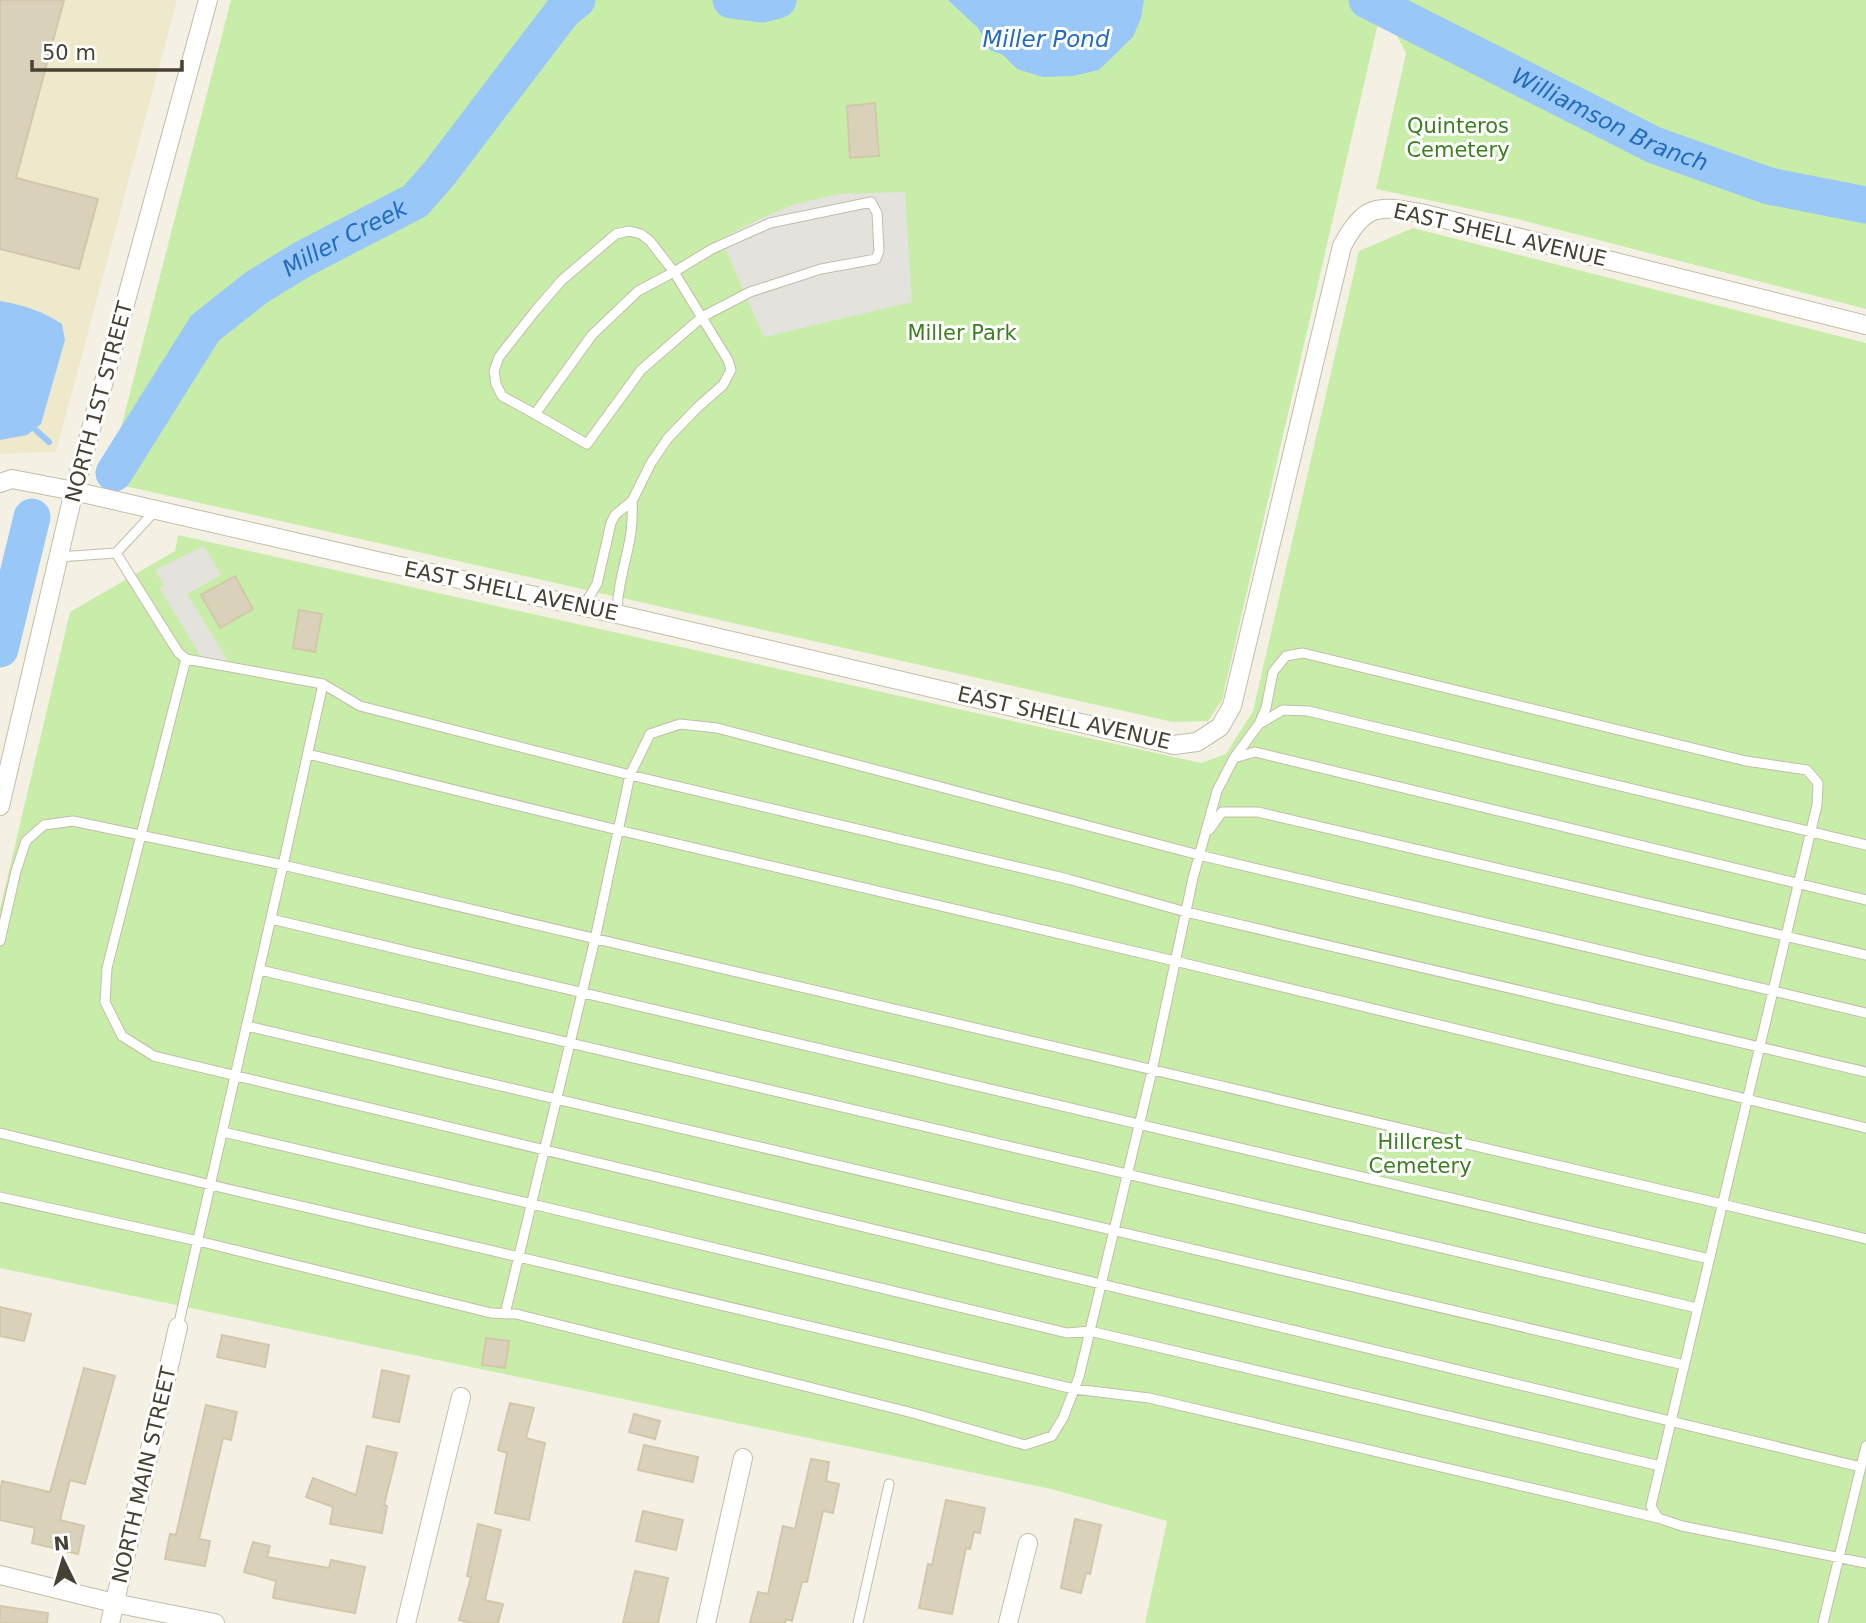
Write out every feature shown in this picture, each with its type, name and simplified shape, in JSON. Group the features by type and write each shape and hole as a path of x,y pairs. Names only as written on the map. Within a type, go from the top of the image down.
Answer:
{"street":[{"name":"NORTH 1ST STREET","path":"0,806 74,491 208,0"},
{"name":"EAST SHELL AVENUE","path":"0,483 12,480 74,491 617,614 1174,745 1197,742 1220,727 1232,706 1342,246 1353,227 1369,211 1388,207 1421,213 1866,325"},
{"name":"NORTH MAIN STREET","path":"110,1623 178,1327"},
{"path":"406,1623 461,1397"},
{"path":"706,1623 743,1458"},
{"path":"1008,1623 1028,1543"},
{"path":"0,1575 114,1603 215,1623"}],"lane":[{"path":"535,414 592,335 638,291 674,272 712,248 770,223 871,202 877,213 879,251 876,259 821,270 750,292 702,317 641,370 587,444 502,396 494,371 499,357 562,280 616,234 629,231 641,234 650,241 674,272 702,317 728,360 731,370 729,377 668,438 651,463 632,501 615,515 597,584 583,607"},
{"path":"617,614 619,587 630,546 632,501"},
{"path":"58,557 116,553 156,510"},
{"path":"116,553 178,652 186,659 323,684 360,706 630,775 1068,879 1186,912 1866,1072"},
{"path":"0,1197 198,1241 491,1312 516,1314 896,1409 1024,1445 1052,1436 1063,1418 1079,1377 1152,1071 1199,855 1217,791 1234,758 1259,724 1266,708 1273,672 1286,656 1303,653 1746,761 1807,770 1818,783 1817,805 1651,1506 1658,1518"},
{"path":"186,659 107,968 105,1002 122,1036 154,1056 1861,1467"},
{"path":"178,1327 323,684"},
{"path":"1259,724 1283,710 1308,711 1866,845"},
{"path":"505,1314 595,939 630,775 650,734 680,724 717,728 1199,855 1866,1013"},
{"path":"1234,758 1255,752 1866,900"},
{"path":"308,754 618,831 1175,961 1866,1128"},
{"path":"1204,837 1222,812 1258,812 1866,956"},
{"path":"0,941 16,871 26,841 44,825 73,821 284,865 1866,1239"},
{"path":"271,919 1709,1258"},
{"path":"260,970 1697,1308"},
{"path":"247,1026 1684,1365"},
{"path":"223,1132 532,1203 1066,1333 1090,1331 1660,1466"},
{"path":"0,1133 1074,1389 1149,1398 1658,1518 1682,1526 1866,1563"},
{"path":"1823,1623 1866,1446"},
{"path":"858,1623 889,1483"}],"shaded area":[{"path":"0,0 177,0 56,452 0,454"},
{"path":"905,192 912,302 764,337 721,239 792,205 839,194"},
{"path":"204,546 221,575 187,594 227,659 209,670 160,589 164,585 155,570"}],"green space":[{"name":"Miller Park","path":"231,0 1866,0 1866,309 1513,218 1376,189 1406,53 1382,6 1222,700 1208,721 1173,722 107,482"},
{"name":"Hillcrest Cemetery","path":"1413,228 1866,343 1866,1623 1145,1623 1167,1521 1051,1489 0,1268 0,909 70,612 175,551 178,535 1201,763 1226,754 1253,711 1359,251"}],"water":[{"name":"Miller Pond","path":"948,0 1144,0 1141,18 1133,37 1099,70 1073,76 1043,77 1017,69 1003,55 990,50 978,28"},
{"path":"0,301 17,304 55,319 62,324 65,340 41,424 27,435 0,440"}],"building":[{"path":"0,0 64,0 16,178 98,199 79,269 0,249"},
{"path":"875,103 879,156 850,158 847,106"},
{"path":"235,576 253,609 220,628 201,595"},
{"path":"299,610 322,614 315,652 293,648"},
{"path":"0,1307 31,1314 24,1341 0,1336"},
{"path":"222,1335 269,1345 265,1367 217,1357"},
{"path":"486,1338 509,1341 505,1368 482,1365"},
{"path":"84,1368 115,1376 85,1484 70,1480 60,1520 84,1526 78,1554 32,1543 35,1528 0,1520 0,1493 2,1481 50,1492"},
{"path":"382,1370 409,1376 399,1422 373,1417"},
{"path":"510,1403 534,1408 526,1438 545,1443 529,1520 495,1513 507,1453 498,1450"},
{"path":"206,1405 237,1412 231,1440 223,1438 199,1539 210,1541 205,1566 165,1559 170,1534 176,1535"},
{"path":"634,1414 660,1421 655,1439 629,1432"},
{"path":"644,1445 698,1457 693,1482 638,1470"},
{"path":"367,1446 397,1453 384,1505 387,1506 382,1533 330,1524 333,1507 306,1497 313,1478 356,1495"},
{"path":"811,1459 829,1462 826,1481 839,1484 833,1513 823,1511 807,1582 802,1582 792,1621 786,1619 785,1623 750,1623 758,1592 768,1594 783,1526 795,1529"},
{"path":"946,1500 985,1508 980,1533 974,1532 970,1549 966,1548 952,1614 919,1608 928,1564 932,1565"},
{"path":"643,1511 683,1520 676,1550 636,1541"},
{"path":"1075,1519 1101,1525 1090,1574 1086,1573 1081,1593 1061,1588"},
{"path":"478,1524 501,1530 485,1600 503,1604 498,1623 459,1620 471,1577 467,1576"},
{"path":"253,1542 270,1546 267,1557 329,1568 331,1560 365,1567 355,1613 273,1598 276,1581 244,1572"},
{"path":"635,1571 668,1578 658,1623 623,1623"},
{"path":"0,1606 48,1613 47,1623 0,1623"}],"waterway":[{"name":"Miller Creek","path":"114,473 205,328 257,287 303,259 415,201 438,175 563,11 577,0"},
{"name":"Miller Creek","path":"731,0 762,4 778,0"},
{"name":"Williamson Branch","path":"1367,0 1654,145 1769,186 1866,205"},
{"path":"29,424 49,442"},
{"name":"Miller Creek","path":"0,649 32,517"}],"park label":[{"name":"Quinteros Cemetery","path":"1458,138"}]}
